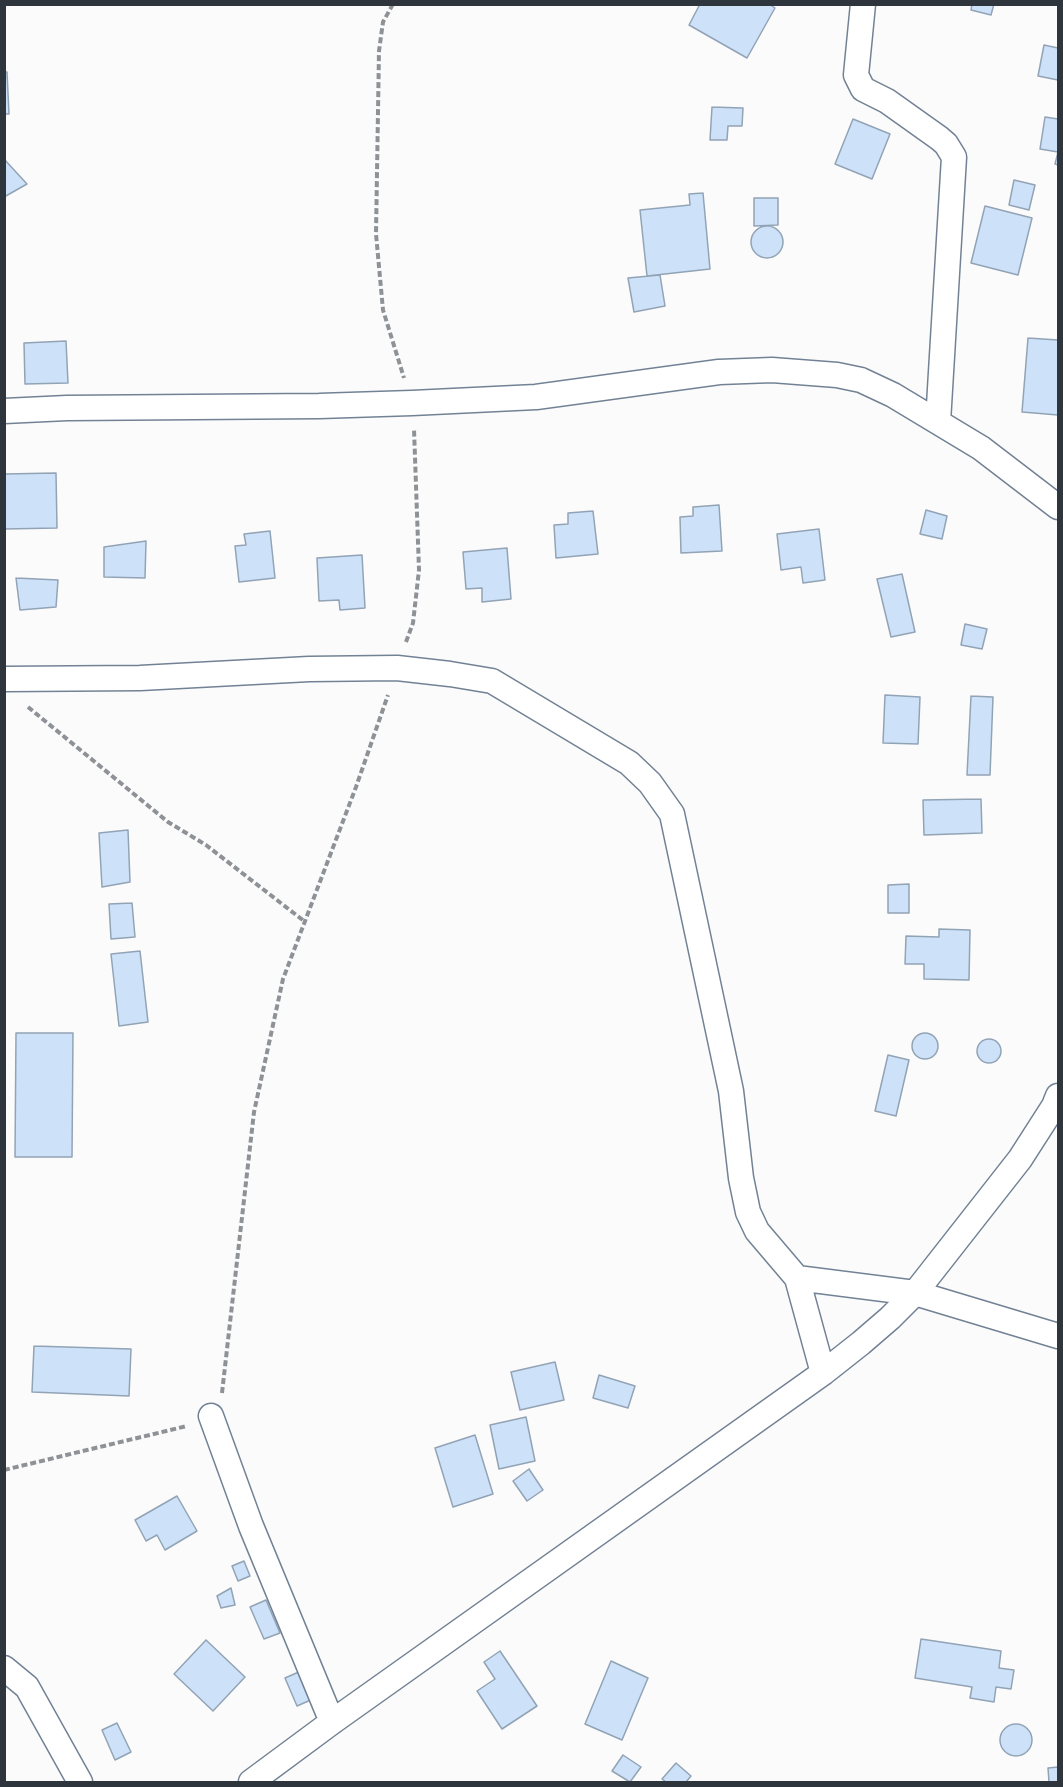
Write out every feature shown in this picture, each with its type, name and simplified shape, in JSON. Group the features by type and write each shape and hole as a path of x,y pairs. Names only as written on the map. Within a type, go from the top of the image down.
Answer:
{"street":[{"path":"863,4 856,75 863,89 887,101 939,138 954,157 938,422"},
{"path":"4,411 412,403 536,397 719,372 772,370 837,375 861,380 893,395 981,448 1059,507"},
{"path":"4,679 140,678 309,669 397,668 492,681 629,763 650,783 672,814 732,1091 741,1178 748,1212 757,1231 797,1278 823,1373"},
{"path":"251,1782 823,1373 890,1318 915,1293 1020,1159 1059,1096"},
{"path":"797,1278 915,1293 1059,1336"},
{"path":"211,1416 251,1526 332,1722"},
{"path":"4,1668 27,1687 80,1782"}],"path":[{"path":"4,1470 195,1424 211,1416 217,1408 222,1393 254,1112 283,979 356,787 413,623 418,570 412,403 383,310 376,234 379,51 382,22 393,4"},
{"path":"21,702 168,822 206,845 304,921"}],"building":[{"path":"700,4 769,4 775,8 747,58 689,25"},
{"path":"972,4 994,4 991,15 971,10"},
{"path":"1044,45 1058,48 1058,80 1038,76"},
{"path":"4,72 7,72 9,114 4,114"},
{"path":"712,107 743,108 742,126 728,126 727,140 710,140"},
{"path":"1045,117 1058,119 1058,152 1040,149"},
{"path":"853,119 890,134 872,179 835,164"},
{"path":"4,159 27,184 4,197"},
{"path":"1014,180 1035,185 1029,210 1009,205"},
{"path":"703,193 710,269 647,276 640,210 690,205 689,194"},
{"path":"754,198 778,198 778,225 754,226"},
{"path":"985,206 1032,218 1018,275 971,263"},
{"path":"767,226 778,231 783,242 778,253 767,258 756,253 751,242 756,231"},
{"path":"660,275 665,306 634,312 628,278"},
{"path":"1028,338 1058,340 1058,415 1022,412"},
{"path":"66,341 68,383 25,384 24,343"},
{"path":"56,473 57,528 4,529 4,474"},
{"path":"719,505 722,551 681,553 680,517 693,516 693,507"},
{"path":"926,510 947,516 942,539 920,534"},
{"path":"593,511 598,554 556,558 554,525 568,524 568,513"},
{"path":"819,529 825,580 803,583 801,567 781,570 777,534"},
{"path":"270,531 275,578 239,582 235,546 246,545 244,534"},
{"path":"146,541 145,578 104,577 104,547"},
{"path":"507,548 511,599 482,602 482,588 466,589 463,552"},
{"path":"362,555 365,608 340,610 339,600 319,601 317,558"},
{"path":"902,574 915,632 891,637 877,579"},
{"path":"16,578 58,580 56,607 20,610"},
{"path":"965,624 987,629 982,649 961,645"},
{"path":"885,695 920,697 918,744 883,743"},
{"path":"971,696 993,697 990,775 967,775"},
{"path":"981,799 982,833 924,835 923,800"},
{"path":"128,830 130,882 102,887 99,833"},
{"path":"909,884 909,913 888,913 888,885"},
{"path":"132,903 135,937 111,939 109,904"},
{"path":"939,929 970,930 969,980 924,979 924,964 905,964 906,936 939,937"},
{"path":"140,951 148,1022 119,1026 111,954"},
{"path":"16,1033 73,1033 72,1157 15,1157"},
{"path":"925,1033 934,1037 938,1046 934,1055 925,1059 916,1055 912,1046 916,1037"},
{"path":"989,1039 997,1043 1001,1051 997,1059 989,1063 981,1059 977,1051 981,1043"},
{"path":"888,1055 909,1060 896,1116 875,1111"},
{"path":"34,1346 131,1349 129,1396 32,1392"},
{"path":"555,1362 564,1400 520,1410 511,1372"},
{"path":"599,1375 635,1386 628,1408 593,1398"},
{"path":"526,1417 535,1461 499,1469 490,1425"},
{"path":"475,1435 493,1494 453,1507 435,1448"},
{"path":"529,1469 543,1490 527,1501 513,1481"},
{"path":"177,1496 197,1531 165,1550 157,1535 146,1541 135,1520"},
{"path":"244,1561 250,1576 238,1581 232,1566"},
{"path":"231,1588 235,1605 221,1608 217,1596"},
{"path":"266,1600 280,1633 264,1639 250,1607"},
{"path":"921,1639 1001,1651 999,1668 1014,1670 1011,1689 996,1687 994,1702 970,1698 972,1687 915,1678"},
{"path":"206,1640 245,1677 213,1711 174,1674"},
{"path":"500,1651 537,1706 502,1729 477,1691 495,1679 484,1662"},
{"path":"611,1661 648,1678 622,1740 585,1724"},
{"path":"301,1671 313,1699 297,1706 285,1678"},
{"path":"117,1723 131,1752 115,1760 102,1730"},
{"path":"1016,1724 1028,1728 1032,1740 1028,1752 1016,1756 1004,1752 1000,1740 1004,1728"},
{"path":"623,1755 641,1767 630,1782 612,1771"},
{"path":"676,1763 691,1776 686,1782 666,1782 662,1779"},
{"path":"1058,1767 1058,1782 1049,1782 1048,1768"}]}
